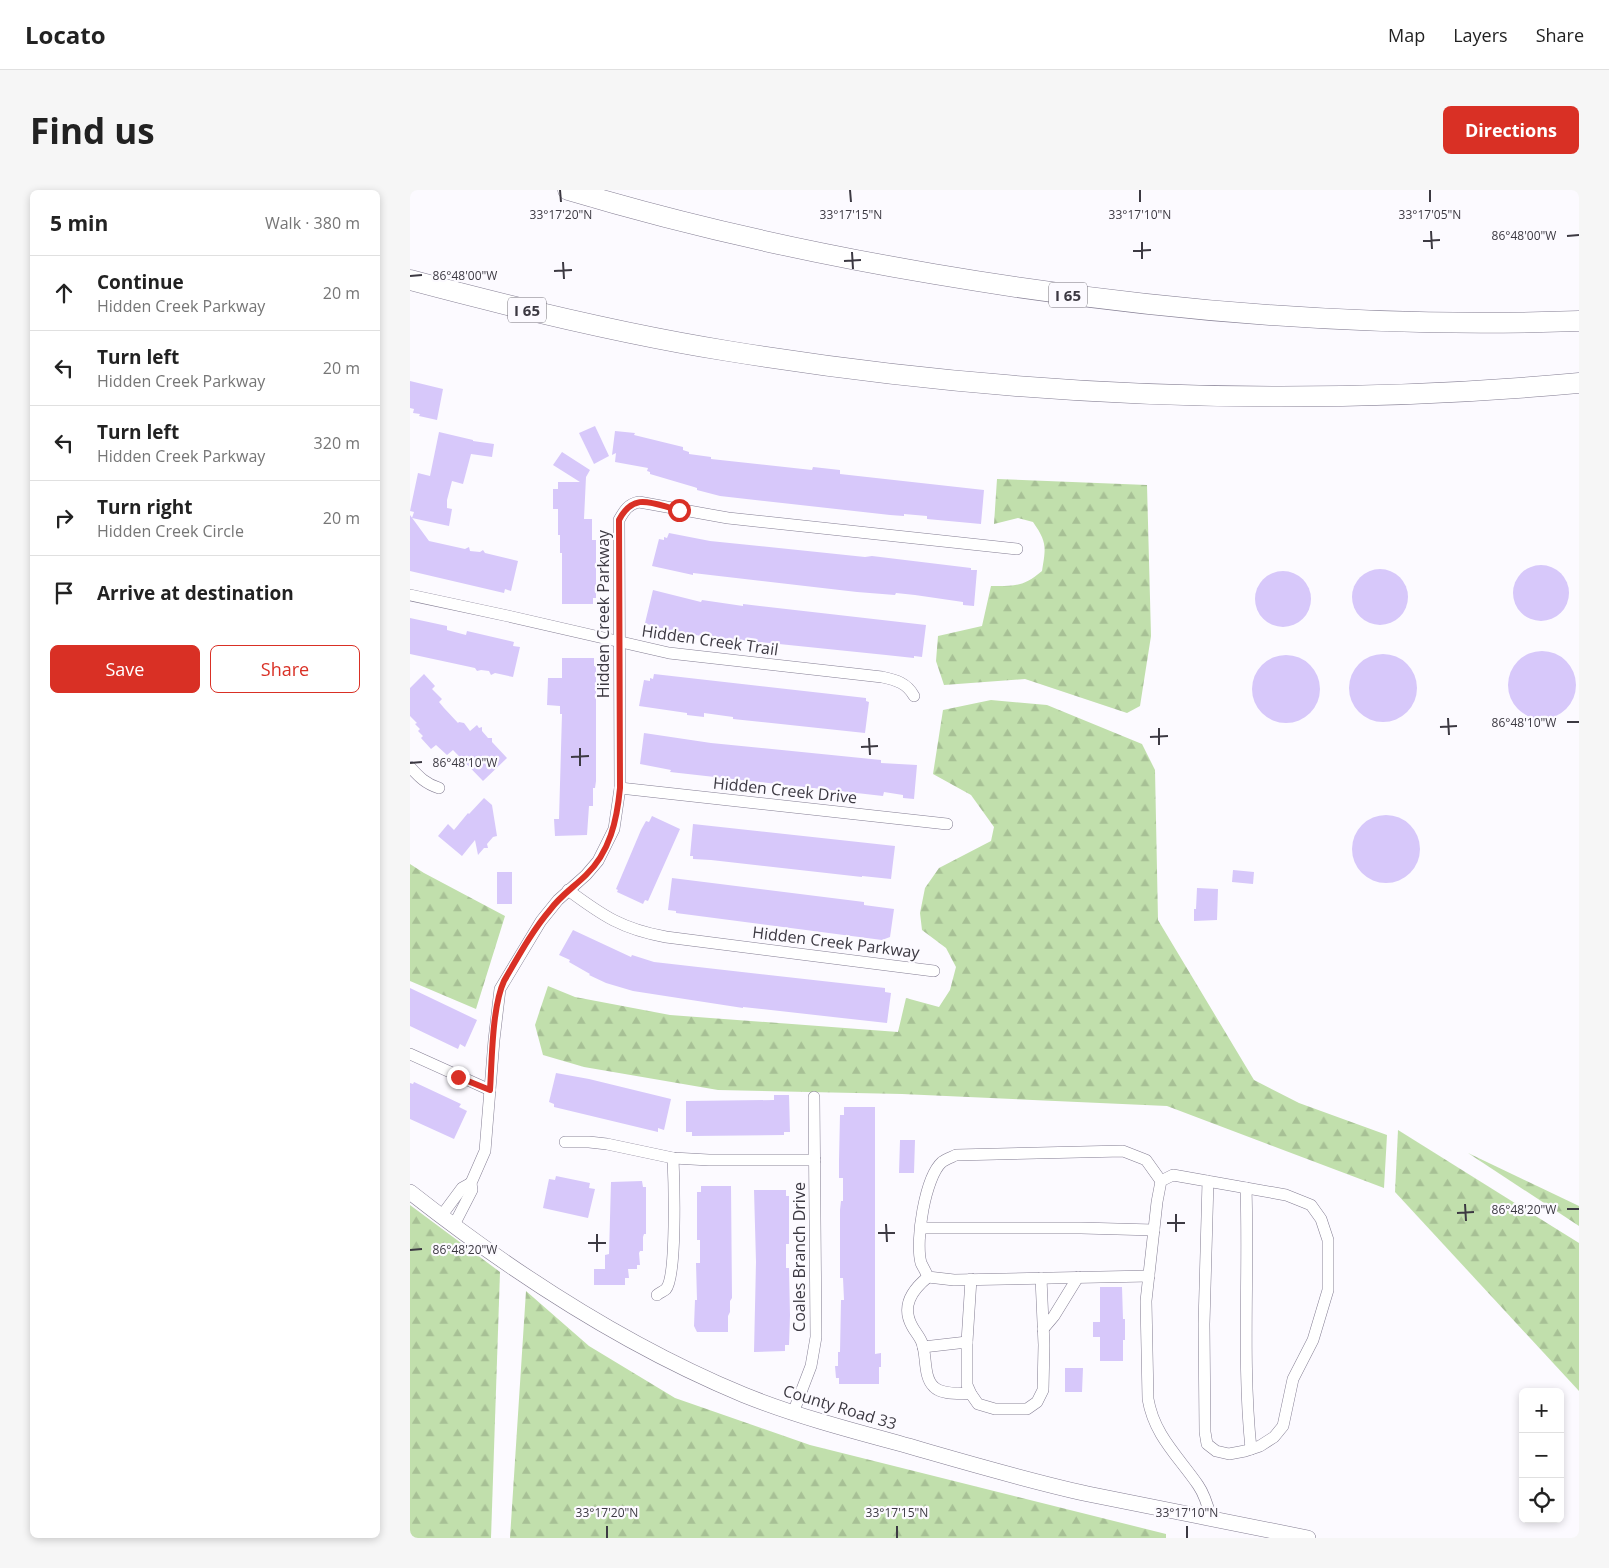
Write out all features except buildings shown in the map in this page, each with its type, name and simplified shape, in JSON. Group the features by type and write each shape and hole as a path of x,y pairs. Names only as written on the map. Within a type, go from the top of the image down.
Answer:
{"highway":[{"name":"I 65","path":"568,190 763,241 874,264 1044,292 1265,315 1424,322 1579,321"},
{"name":"I 65","path":"410,280 561,318 636,334 727,351 936,379 1121,393 1205,397 1324,396 1486,390 1579,383"},
{"path":"1324,396 1410,398 1579,396"}],"street":[{"name":"Hidden Creek Parkway","path":"454,1225 472,1190 471,1183 485,1151 500,989 541,921 568,890 586,875 598,861 614,829 620,788 619,520 624,510 634,503 647,503 728,518 1017,549"},
{"name":"Hidden Creek Trail","path":"410,595 686,656 882,676 904,684 914,696"},
{"path":"410,768 421,779 439,788"},
{"name":"Hidden Creek Drive","path":"620,788 947,824"},
{"name":"Hidden Creek Parkway","path":"568,890 610,919 644,933 934,971"},
{"path":"410,1054 490,1090"},
{"name":"Coales Branch Drive","path":"793,1413 811,1366 816,1338 814,1097"},
{"path":"565,1142 607,1144 673,1158 815,1160"},
{"path":"928,1277 921,1262 923,1207 932,1178 942,1162 956,1154 1122,1151 1146,1160 1161,1181 1146,1301 1150,1413 1156,1428 1166,1444 1199,1486 1207,1503 1211,1518"},
{"path":"656,1295 666,1289 671,1275 674,1198 673,1158"},
{"path":"1161,1181 1173,1175 1286,1194 1311,1205 1322,1218 1328,1240 1328,1290 1313,1340 1293,1379 1283,1426 1274,1437 1260,1446 1229,1454 1216,1451 1207,1444 1204,1432 1204,1324 1208,1181"},
{"name":"Hidden Creek Parkway","path":"442,1215 462,1188 471,1183"},
{"path":"1246,1188 1248,1240 1248,1404 1252,1449"},
{"name":"County Road 33","path":"410,1192 552,1294 630,1341 745,1396 793,1413 1016,1477 1087,1494 1308,1538"},
{"path":"921,1228 1154,1230"},
{"path":"971,1394 945,1392 935,1389 930,1383 922,1342 908,1318 907,1305 916,1287 928,1277 954,1280 1149,1276"},
{"path":"1043,1329 1054,1316 1078,1277"},
{"path":"971,1279 968,1342 968,1385 971,1394 978,1404 995,1408 1027,1409 1037,1402 1043,1390 1041,1278"},
{"path":"923,1347 968,1342"}],"green space":[{"path":"997,479 1147,485 1151,636 1140,706 1127,713 1025,679 944,685 936,661 938,636 982,626 991,586 1024,583 1042,571 1044,545 1041,535 1033,522 1018,518 994,524"},
{"path":"991,700 1047,705 1142,744 1155,770 1158,920 1254,1080 1299,1103 1387,1135 1384,1188 1167,1106 902,1094 718,1090 584,1067 543,1055 535,1025 548,986 575,997 670,1015 898,1032 906,998 939,1007 950,990 956,967 946,948 922,930 920,913 925,888 939,868 991,841 994,827 971,795 933,774 943,710"},
{"path":"410,864 505,916 476,1009 410,981"},
{"path":"1398,1130 1579,1243 1579,1391 1395,1192"},
{"path":"1468,1153 1579,1206 1579,1226"},
{"path":"410,1205 500,1272 491,1538 410,1538"},
{"path":"526,1291 589,1346 675,1398 810,1445 1166,1534 1166,1538 510,1538"}],"route":[{"path":"458,1077 490,1090 500,989 541,921 568,890 586,875 598,861 614,829 620,788 619,520 629,505 639,502 679,510"}]}
